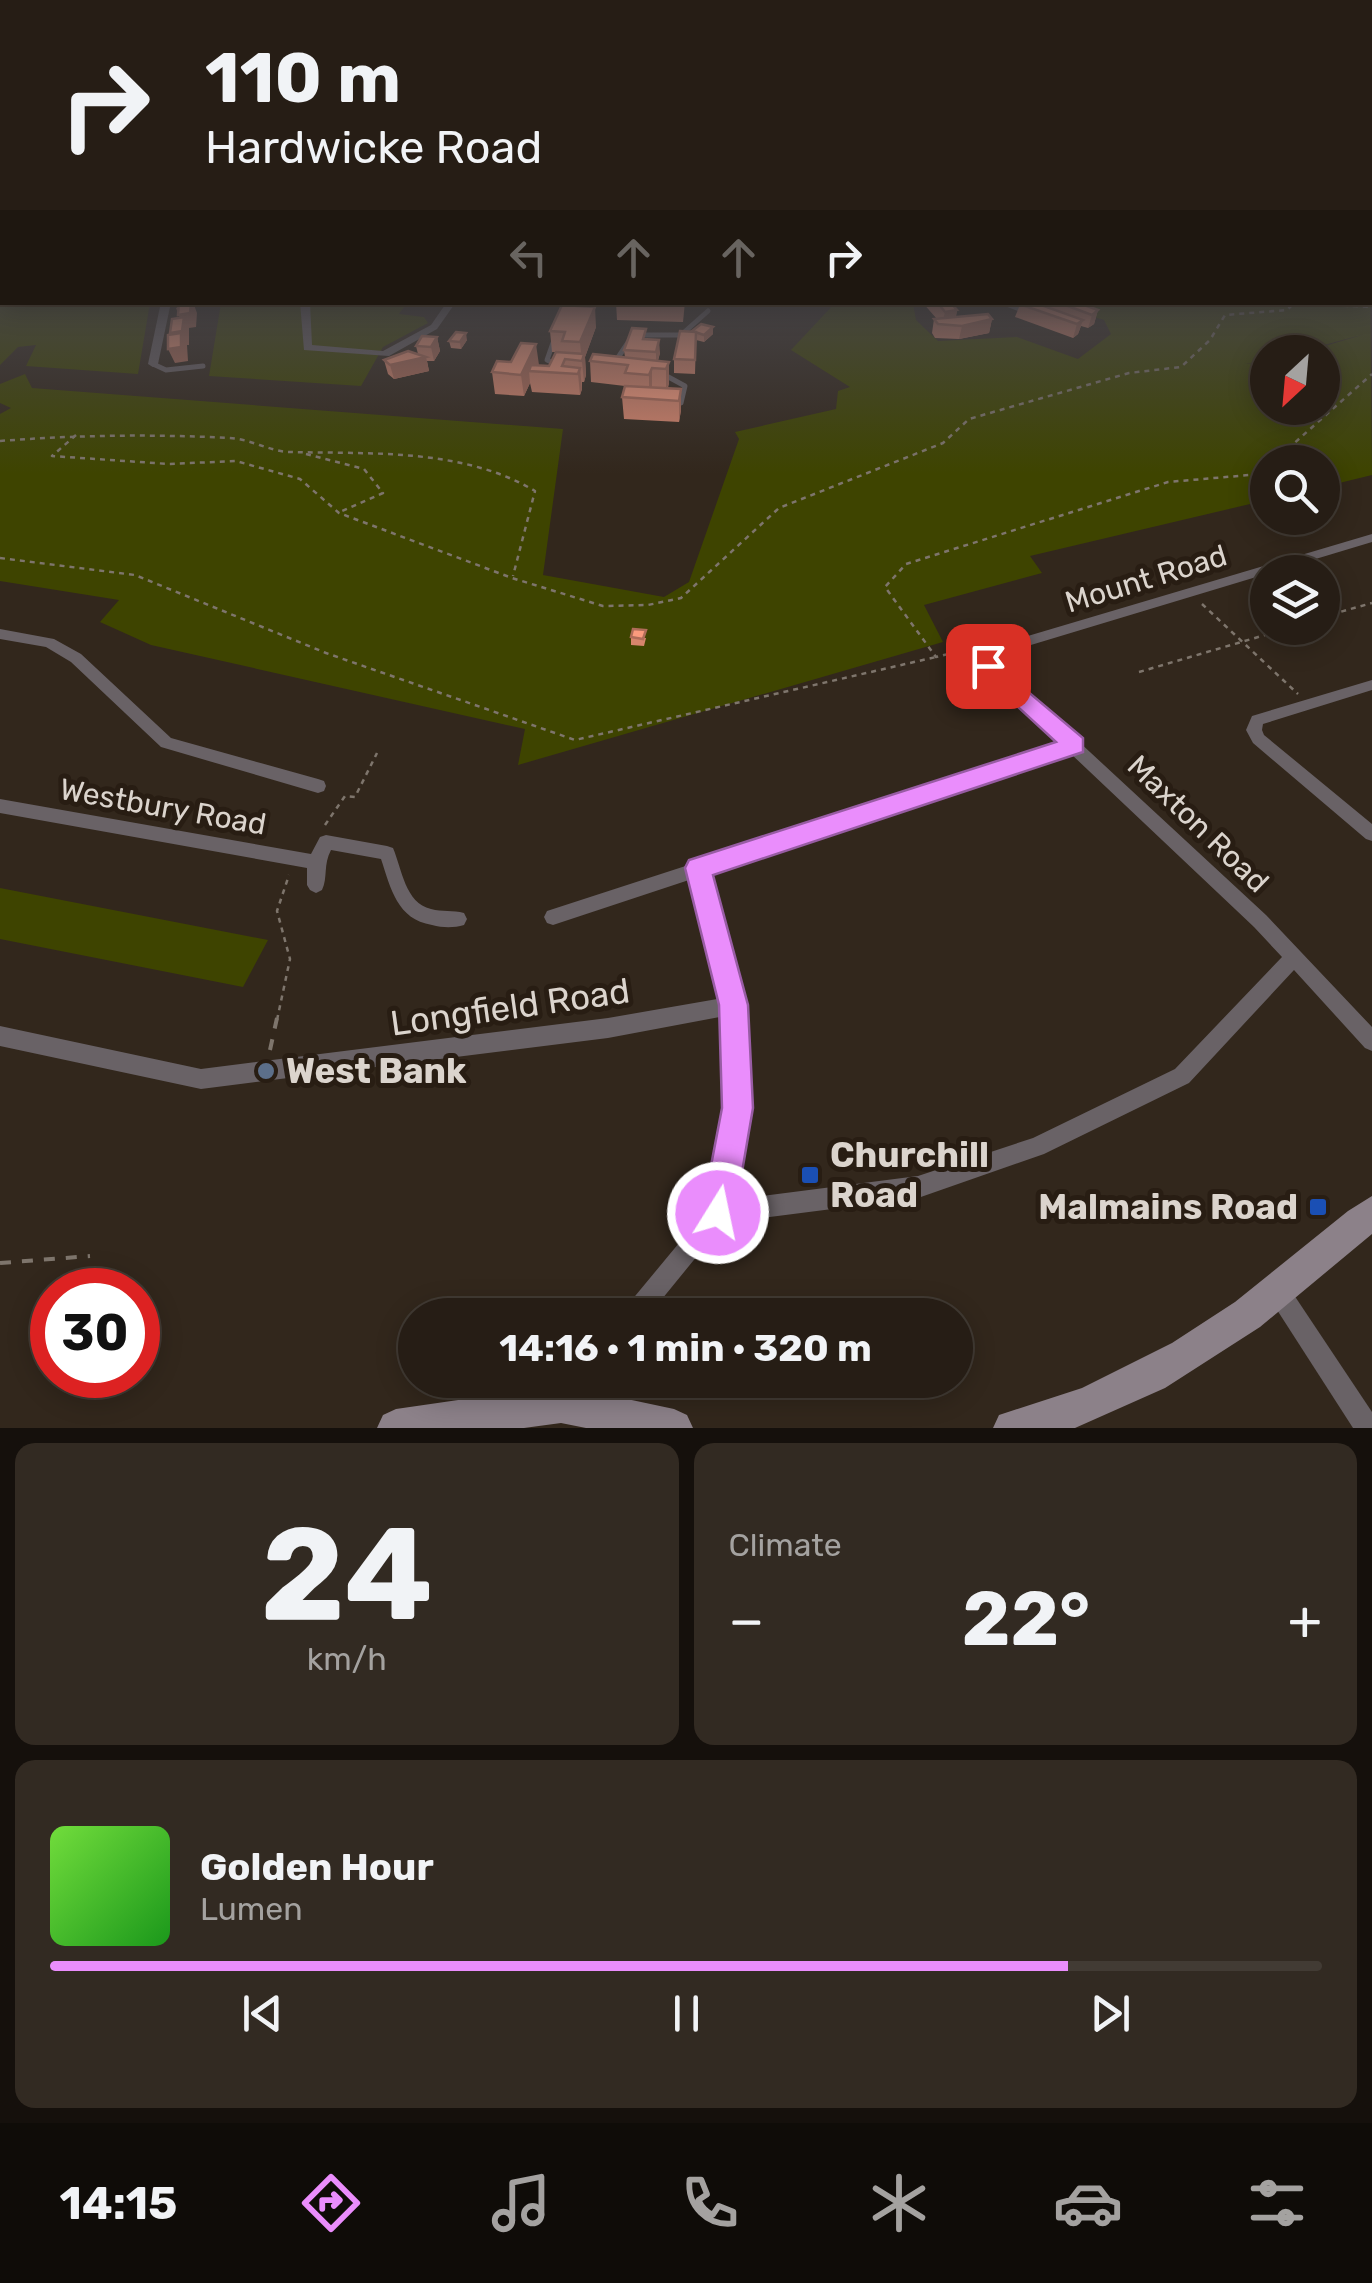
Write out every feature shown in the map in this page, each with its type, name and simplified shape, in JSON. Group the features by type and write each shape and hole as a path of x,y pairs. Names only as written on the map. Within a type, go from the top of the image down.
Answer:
{"main road":[{"path":"1030,1426 1174,1366 1278,1291 1372,1213"},
{"path":"396,1428 541,1398"},
{"path":"587,1398 674,1428"}],"street":[{"path":"152,364 157,341"},
{"path":"308,341 308,348 384,354 409,341"},
{"name":"Mount Road","path":"992,652 1372,538"},
{"path":"0,634 49,643 76,658 166,743 318,786"},
{"name":"Maxton Road","path":"992,652 988,666 1295,956 1372,1042"},
{"path":"1372,685 1257,720 1254,730 1258,739 1372,834"},
{"path":"553,917 1074,745"},
{"name":"Westbury Road","path":"0,806 316,862"},
{"path":"316,885 316,862 325,835 387,853 394,886 412,911 432,920 458,920"},
{"path":"648,1298 718,1213 738,1108 734,1005 698,868"},
{"path":"718,1213 918,1187 1038,1147 1182,1076 1295,956"},
{"name":"Longfield Road","path":"0,1036 201,1080 608,1028 734,1005"},
{"path":"1278,1291 1368,1428"}],"lane":[{"path":"553,341 547,360 562,367"},
{"path":"613,365 629,341"},
{"path":"152,364 166,370 203,366"},
{"path":"596,366 613,365 624,370"},
{"path":"653,371 686,386 681,403 665,404"}],"path":[{"path":"76,435 52,456 169,464 236,461 300,480 339,513 512,578 603,606 682,598 778,508 943,443 969,419 1130,373 1181,367 1209,341"},
{"path":"1292,445 1372,374"},
{"path":"0,441 76,435 236,438 364,469 383,492 339,513"},
{"path":"300,452 360,450 500,470 535,491 512,578"},
{"path":"936,657 885,588 906,564 1168,482 1250,475"},
{"path":"0,558 135,574 326,653 575,740 981,646 992,652"},
{"path":"1190,592 1308,704"},
{"path":"1340,613 1372,603"},
{"path":"1139,672 1250,640"},
{"path":"325,835 345,796 355,797 377,753"},
{"path":"266,1071 290,959 277,911 296,859"},
{"path":"0,1263 90,1256"}],"green space":[{"path":"0,341 144,341 138,374 26,366 36,345 18,347 0,365"},
{"path":"215,341 395,341 383,347 361,386 209,376"},
{"path":"800,341 1027,341 1078,359 1102,341 1250,341 1250,363 1245,364 1250,364 1250,425 1340,425 1340,342 1371,341 1372,475 1340,483 1340,445 1250,445 1250,504 1030,556 1042,573 924,605 943,642 518,765 525,729 151,645 100,622 119,600 0,581 0,414 11,408 0,403 0,384 25,374 32,388 563,429 543,575 664,597 689,582 739,439 735,432 836,409 838,391 850,387 791,350"},
{"path":"0,888 268,940 243,987 0,939"}],"building":[{"path":"168,341 181,341 181,347 168,349"},
{"path":"419,341 435,341 431,347 416,346"},
{"path":"627,341 659,341 656,352 624,350"},
{"path":"678,341 696,341 695,360 674,359"},
{"path":"521,343 536,344 521,375 492,372 497,361 511,362"},
{"path":"408,351 426,357 390,365 384,360"},
{"path":"556,352 584,354 582,361 565,359 562,366 580,368 578,374 529,371 531,365 549,366"},
{"path":"593,354 669,362 666,369 652,368 649,375 625,373 628,365 590,361"},
{"path":"625,386 681,389 679,401 622,397"},
{"path":"633,629 646,630 643,639 631,637"}],"place":[{"name":"West Bank","path":"266,1071"},
{"name":"Churchill Road","path":"810,1175"},
{"name":"Malmains Road","path":"1318,1207"}],"route":[{"path":"718,1213 738,1108 734,1005 698,868 1074,745 988,666"}]}
